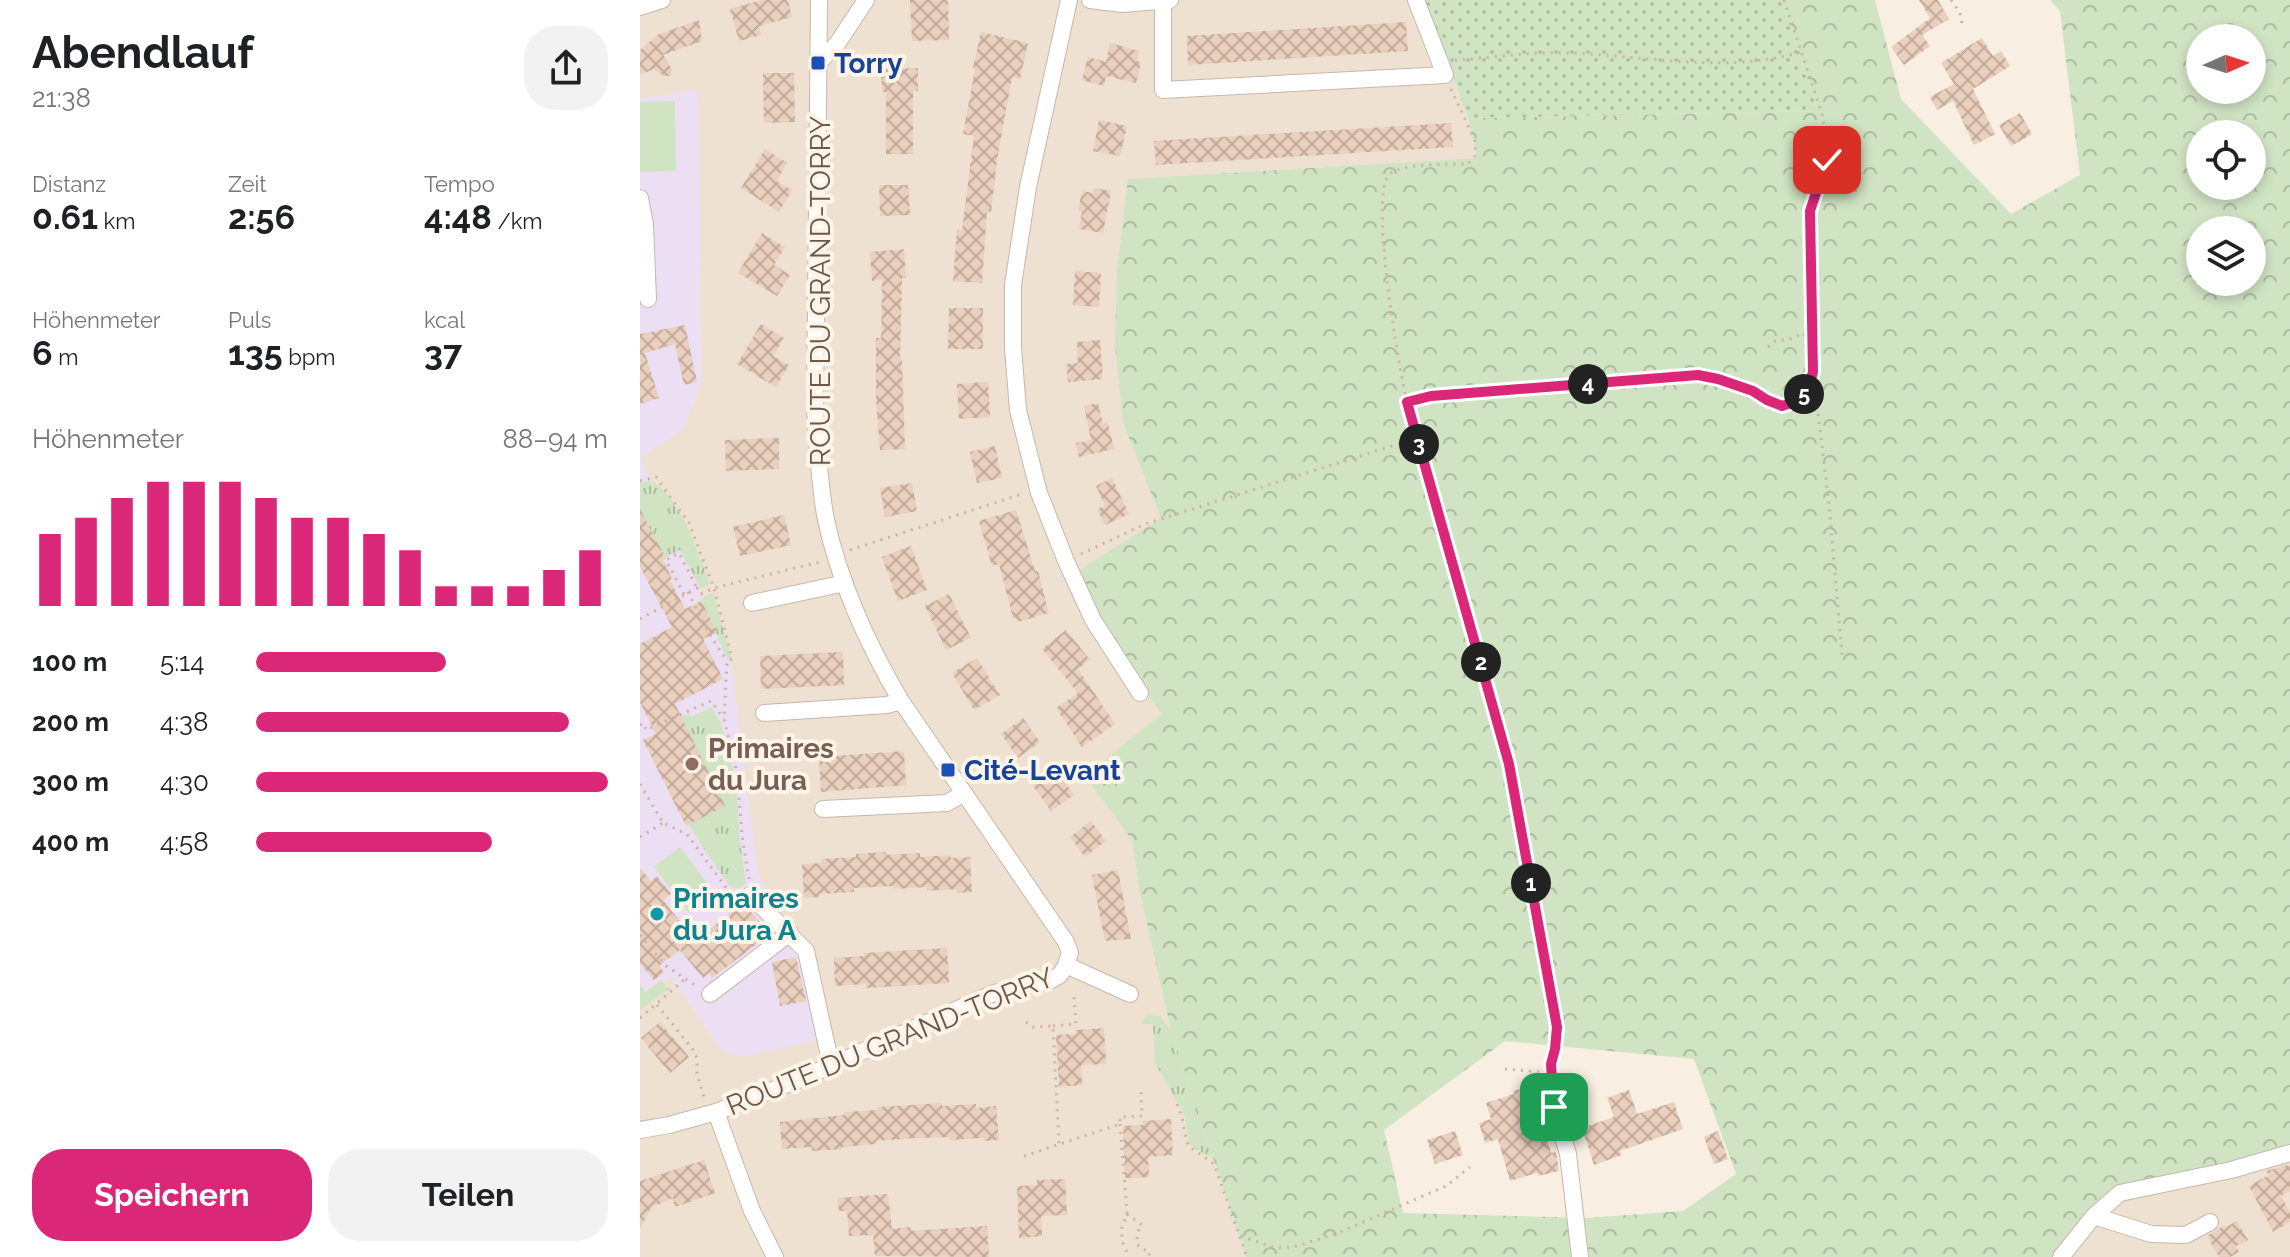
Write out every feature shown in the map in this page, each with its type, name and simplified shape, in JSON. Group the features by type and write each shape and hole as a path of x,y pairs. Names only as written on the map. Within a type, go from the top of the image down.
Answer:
{"street":[{"path":"640,7 662,0"},
{"name":"ROUTE DU GRAND-TORRY","path":"640,1130 669,1125 711,1106 831,1065 994,993 1049,981 1060,975 1070,953 1066,942 901,701 858,619 826,519 815,410 819,0"},
{"path":"818,63 837,44 866,0"},
{"path":"1069,0 1028,187 1013,285 1013,348 1018,410 1039,493 1066,561 1093,620 1140,693"},
{"path":"1090,0 1122,4 1170,0"},
{"path":"1163,1 1163,90 1445,75 1416,0"},
{"path":"640,198 645,224 648,299"},
{"path":"752,603 845,583"},
{"path":"764,713 887,705 901,701"},
{"path":"823,809 947,803 964,793"},
{"path":"750,895 806,951 831,1065"},
{"path":"710,994 790,933"},
{"path":"1066,965 1130,994"},
{"path":"711,1106 752,1211 775,1257"},
{"path":"1554,1107 1568,1154 1580,1257"},
{"path":"2061,1257 2094,1216 2120,1193 2231,1170 2290,1153"},
{"path":"2094,1216 2151,1234 2186,1235 2210,1222"}],"path":[{"path":"1784,0 1822,114 1827,140 1827,160 1810,211 1813,372 1829,504 1842,655"},
{"path":"1951,0 1960,13 1963,28"},
{"path":"1455,60 1567,53 1641,60 1749,61 1801,52"},
{"path":"1445,75 1476,143 1475,156 1468,164 1401,168 1389,175 1382,186 1389,296 1407,402 1509,764 1557,1027 1551,1076 1554,1107"},
{"path":"1768,347 1775,341 1790,339 1812,329"},
{"path":"1717,386 1734,389 1767,405 1782,406 1797,401 1808,389 1813,372"},
{"path":"1407,402 1431,396 1698,375 1753,391 1782,406"},
{"path":"1066,561 1145,524 1417,438"},
{"path":"640,481 656,477 689,523 714,588 732,659 727,661"},
{"path":"640,784 663,823 687,834 732,896 750,895 738,786 724,719 727,661 666,560 679,553 701,594 823,561 1028,492"},
{"path":"640,619 697,588"},
{"path":"640,725 643,723 646,730 711,701 724,719"},
{"path":"713,778 738,786"},
{"path":"640,837 663,823"},
{"path":"640,935 665,965 710,994"},
{"path":"640,1018 685,979"},
{"path":"1026,1022 1033,1027 1076,1024 1074,996"},
{"path":"657,1005 694,1051 697,1074 711,1106"},
{"path":"1053,1026 1059,1144"},
{"path":"1505,1069 1541,1072 1551,1076"},
{"path":"1129,1257 1121,1230 1127,1214 1120,1117 1142,1116 1141,1087"},
{"path":"1177,1104 1186,1141 1214,1164 1247,1257"},
{"path":"1024,1156 1120,1124"},
{"path":"1241,1236 1272,1247 1300,1245 1338,1233 1446,1186 1470,1167"},
{"path":"1127,1214 1142,1225 1137,1233 1137,1244 1149,1251 1149,1257"}],"shaded area":[{"path":"640,0 1424,0 1468,118 1477,158 1129,179 1123,423 1162,519 1083,599 1161,714 1086,776 1132,840 1139,889 1171,1030 1246,1257 640,1257"},
{"name":"Primaires du Jura","path":"699,89 701,384 684,429 641,458 730,655 758,873 798,952 818,1040 741,1057 722,1051 670,976 648,996 640,987 640,99"},
{"path":"2290,1153 2290,1257 2061,1257 2120,1193"}],"green space":[{"path":"1424,0 1781,0 1818,111 1468,118"},
{"path":"1781,0 1875,0 1901,99 2011,214 2080,175 2060,11 2050,0 2290,0 2290,1153 2120,1193 2061,1257 1246,1257 1171,1030 1139,889 1132,840 1085,776 1161,714 1083,599 1072,575 1161,518 1123,423 1115,344 1117,271 1128,179 1477,158 1468,118 1818,111","holes":["1505,1041 1694,1059 1736,1174 1683,1211 1587,1218 1403,1213 1384,1130"]},
{"path":"675,101 676,171 640,172 640,102"},
{"path":"649,481 669,496 678,510 710,584 700,588 680,550 662,559 640,518 640,483"},
{"path":"713,593 731,658 728,660 700,601"},
{"path":"711,707 721,723 736,782 706,773 708,780 737,792 746,884 740,888 730,887 687,819 666,725 689,713 691,717"},
{"path":"680,847 715,894 689,913 654,867"},
{"path":"661,980 669,989 640,1010 640,985 646,992"},
{"path":"1146,1015 1160,1016 1171,1030 1214,1160 1188,1141 1185,1116 1155,1063 1153,1024 1141,1024"}],"building":[{"path":"761,0 788,0 792,17 759,26 761,35 739,41 730,9"},
{"path":"910,0 948,0 949,40 912,41"},
{"path":"1919,0 1938,0 1949,19 1922,35 1930,46 1904,65 1891,47 1930,18"},
{"path":"699,20 702,41 663,55 672,69 671,76 664,76 654,69 640,75 640,50 657,35"},
{"path":"1406,22 1408,51 1188,65 1187,36"},
{"path":"981,32 1028,43 1020,79 1012,77 991,212 987,211 982,283 953,281 957,229 962,230 974,136 963,134"},
{"path":"1982,38 1993,56 2001,51 2010,66 1973,89 1995,134 1974,145 1953,101 1937,110 1930,97 1954,84 1941,63"},
{"path":"1110,43 1139,51 1137,61 1141,62 1136,83 1106,76 1104,86 1082,80 1088,57 1106,62"},
{"path":"918,68 918,91 913,91 913,154 886,154 886,92 882,92 881,69"},
{"path":"763,73 794,73 795,122 764,123"},
{"path":"2020,113 2032,134 2011,146 1999,125"},
{"path":"1099,120 1127,126 1120,156 1093,151"},
{"path":"1451,123 1453,147 1156,165 1154,141"},
{"path":"765,149 787,163 777,181 792,190 779,212 741,188"},
{"path":"879,185 908,185 910,215 880,216"},
{"path":"1094,188 1111,191 1103,233 1079,229 1082,211 1078,211 1082,191 1093,193"},
{"path":"762,233 785,247 774,265 790,275 777,296 738,273"},
{"path":"904,249 906,278 902,278 900,359 905,449 880,450 876,338 881,338 882,280 872,281 870,252"},
{"path":"1075,271 1101,273 1099,307 1073,305"},
{"path":"949,308 983,308 983,349 948,349"},
{"path":"761,324 784,338 773,356 789,365 776,387 737,364"},
{"path":"685,325 697,382 684,385 675,344 645,353 659,398 640,404 640,334"},
{"path":"1100,340 1103,379 1068,382 1066,364 1078,363 1077,342"},
{"path":"988,382 990,417 959,419 957,384"},
{"path":"1098,403 1103,424 1108,423 1114,449 1079,457 1076,443 1091,440 1084,406"},
{"path":"779,438 779,469 726,471 725,440"},
{"path":"995,446 1002,478 977,483 970,452"},
{"path":"1112,478 1129,514 1105,525 1097,509 1105,506 1096,486"},
{"path":"912,483 917,511 885,517 880,488"},
{"path":"640,509 666,559 663,560 670,580 685,609 701,601 717,632 703,639 723,679 675,704 725,806 686,826 643,740 656,734 640,702 640,644 672,627 640,567"},
{"path":"1016,510 1049,613 1018,622 1013,618 999,564 992,566 979,521"},
{"path":"784,515 791,545 740,556 733,527"},
{"path":"911,546 927,590 898,601 882,557"},
{"path":"949,594 971,638 946,650 925,606"},
{"path":"1066,630 1090,660 1078,669 1115,724 1082,747 1056,708 1078,693 1042,649"},
{"path":"843,652 844,685 761,689 760,656"},
{"path":"977,658 1000,695 974,710 952,673"},
{"path":"1023,718 1040,742 1018,758 1001,734"},
{"path":"904,751 906,785 821,792 819,757"},
{"path":"1056,770 1074,795 1051,811 1033,786"},
{"path":"1091,821 1106,841 1085,857 1070,837"},
{"path":"885,852 886,855 920,853 920,857 970,857 972,892 957,893 957,889 927,891 927,887 893,889 893,886 854,888 854,892 804,898 802,864"},
{"name":"Primaires du Jura A","path":"640,868 651,881 657,876 671,894 663,900 695,941 743,903 770,934 712,978 709,973 703,978 680,950 659,966 664,972 654,980 640,964"},
{"path":"1118,870 1131,939 1105,941 1092,875"},
{"path":"947,948 949,983 866,988 866,984 835,986 834,958 864,956 863,953"},
{"path":"796,957 806,1001 780,1006 772,962"},
{"path":"660,1022 689,1057 670,1073 641,1038"},
{"path":"1104,1028 1106,1064 1081,1065 1082,1085 1059,1087 1056,1035"},
{"path":"1532,1086 1551,1153 1556,1152 1559,1171 1538,1176 1537,1173 1510,1181 1498,1139 1485,1143 1479,1123 1491,1119 1486,1103"},
{"path":"1629,1090 1637,1114 1674,1102 1683,1129 1620,1151 1622,1155 1594,1165 1582,1128 1614,1117 1607,1098"},
{"path":"942,1103 942,1106 976,1104 976,1108 996,1106 999,1140 916,1138 876,1141 876,1144 842,1149 782,1149 780,1122 878,1110 878,1107"},
{"path":"1574,1104 1579,1118 1570,1121 1566,1107"},
{"path":"1171,1119 1173,1155 1148,1157 1149,1177 1125,1178 1123,1126"},
{"path":"1455,1131 1463,1155 1435,1164 1427,1140"},
{"path":"1718,1131 1728,1159 1714,1164 1704,1137"},
{"path":"704,1160 715,1193 675,1207 673,1198 651,1208 640,1229 640,1181"},
{"path":"2288,1165 2290,1191 2281,1196 2290,1212 2290,1222 2273,1232 2249,1186 2269,1175 2266,1171"},
{"path":"1065,1179 1067,1215 1041,1216 1042,1236 1019,1238 1017,1186 1037,1185 1037,1180"},
{"path":"888,1194 892,1229 911,1227 911,1231 987,1226 989,1257 875,1256 873,1235 849,1236 847,1211 839,1211 838,1198"},
{"path":"2237,1221 2248,1240 2236,1246 2239,1252 2230,1257 2219,1257 2207,1236"}],"place":[{"name":"Torry","path":"818,63"},
{"name":"Primaires du Jura","path":"692,764"},
{"name":"Cité-Levant","path":"948,770"},
{"name":"Primaires du Jura A","path":"657,914"}],"route":[{"path":"1554,1107 1551,1064 1557,1027 1509,764 1407,402 1431,396 1698,375 1753,391 1782,406 1797,401 1808,389 1813,372 1810,211 1827,160"}]}
